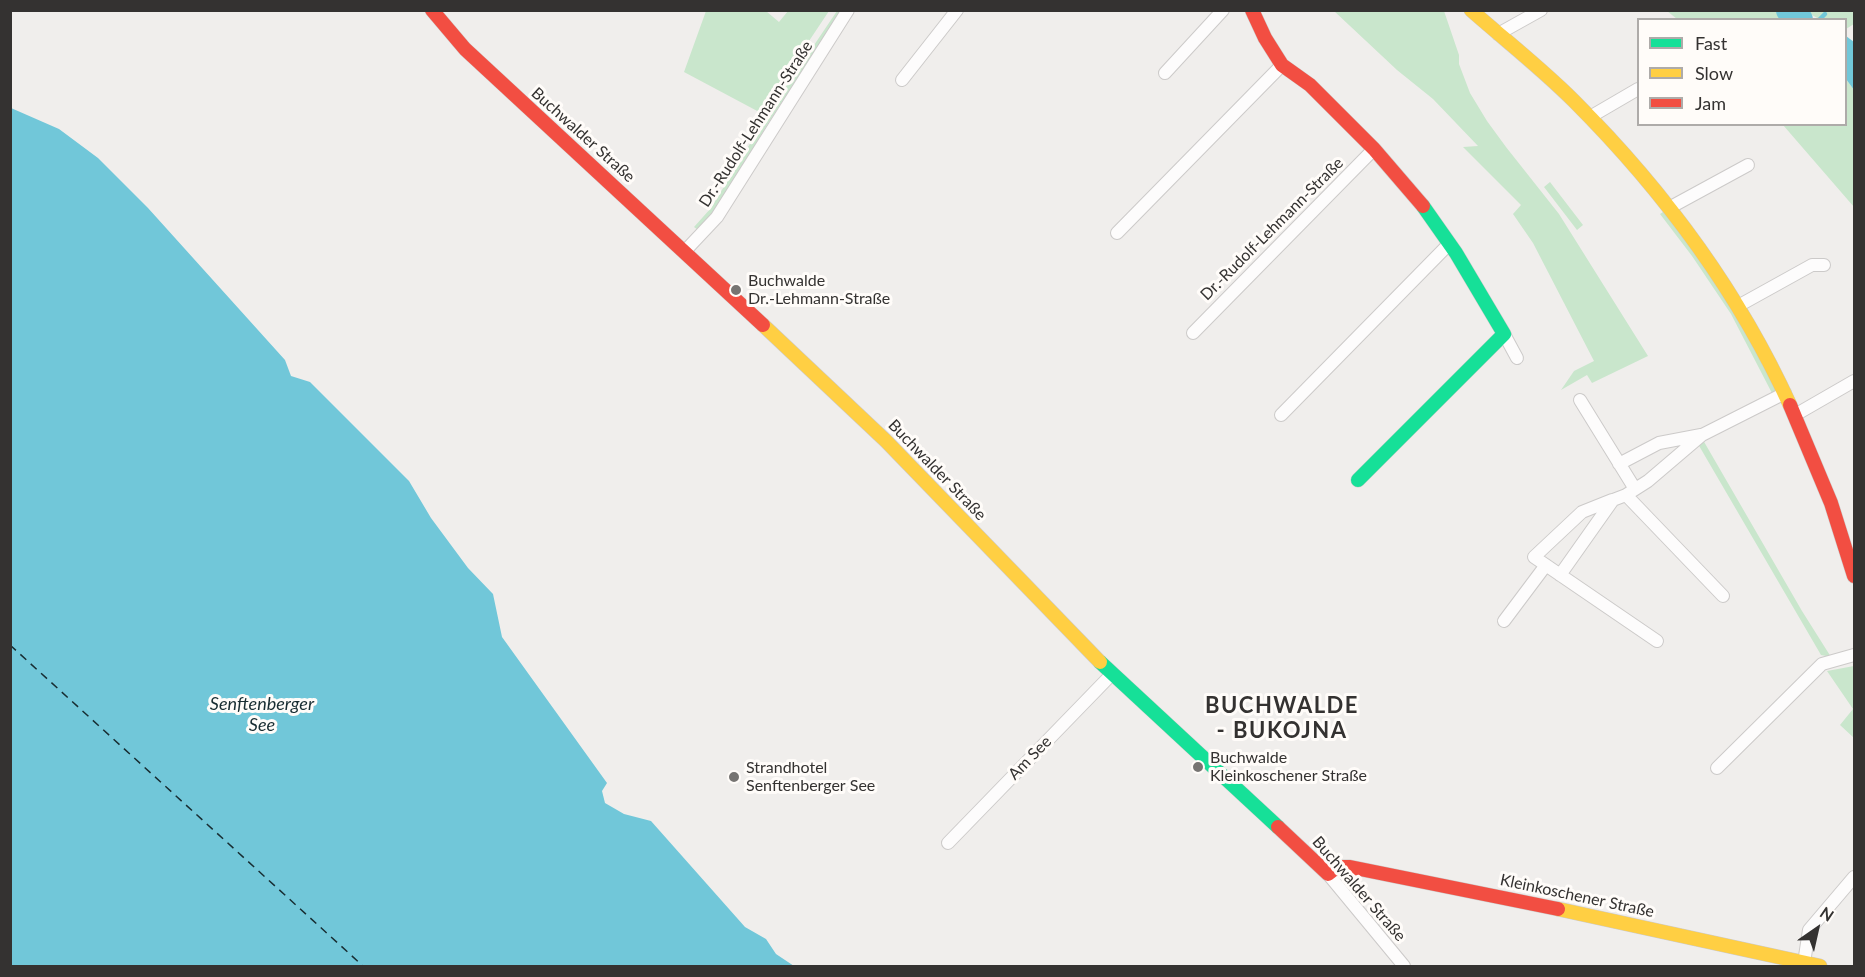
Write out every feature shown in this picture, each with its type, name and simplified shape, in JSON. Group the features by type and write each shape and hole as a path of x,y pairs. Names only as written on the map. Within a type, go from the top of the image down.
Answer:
{"street":[{"name":"Buchwalder Straße","path":"432,10 465,49 685,251 886,441 1112,674 1328,874 1404,966"},
{"name":"Dr.-Rudolf-Lehmann-Straße","path":"685,251 717,217 848,10"},
{"path":"902,80 957,10"},
{"path":"1165,73 1223,10"},
{"path":"1252,10 1264,38 1282,65 1310,85 1374,149 1420,202 1449,244 1517,358"},
{"path":"1471,10 1546,75 1590,117 1634,165 1701,251 1738,306 1785,393 1839,524 1854,576"},
{"path":"1498,34 1541,10"},
{"path":"1118,233 1282,65"},
{"path":"1590,117 1637,90"},
{"name":"Dr.-Rudolf-Lehmann-Straße","path":"1193,333 1374,149"},
{"path":"1669,208 1748,165"},
{"path":"1281,415 1449,244"},
{"path":"1738,306 1812,265 1824,265"},
{"path":"1358,480 1504,334"},
{"path":"1795,415 1854,381"},
{"path":"1657,641 1534,557 1582,512 1631,492 1648,481 1702,435 1785,393"},
{"path":"1580,400 1619,464 1631,492 1723,596"},
{"path":"1619,464 1659,443 1702,435"},
{"path":"1560,576 1613,500"},
{"path":"1503,621 1546,565"},
{"path":"1717,768 1822,664 1854,655"},
{"name":"Am See","path":"948,843 1112,674"},
{"name":"Kleinkoschener Straße","path":"1328,874 1337,867 1350,867 1490,894 1820,966"},
{"path":"1804,963 1809,930 1854,877"}],"green space":[{"path":"706,11 766,11 779,22 788,11 829,11 761,113 684,72"},
{"path":"837,11 842,11 767,125 728,192 698,230 694,227 711,208 771,109"},
{"path":"1334,11 1444,11 1470,93 1506,147 1559,214 1648,356 1592,383 1587,375 1561,390 1574,371 1594,361 1533,243 1513,214 1521,205 1463,147 1478,146 1433,99 1397,70"},
{"path":"1667,11 1794,11 1786,18 1676,18"},
{"path":"1805,11 1854,11 1854,24 1847,28 1847,18 1817,18"},
{"path":"1847,80 1854,90 1854,207 1784,126 1847,126"},
{"path":"1550,182 1583,225 1577,230 1544,187"},
{"path":"1669,208 1785,393 1774,397 1731,314 1660,214"},
{"path":"1703,440 1831,657 1821,655 1698,444"},
{"path":"1854,666 1854,738 1840,725 1853,709 1827,671"}],"water":[{"path":"1847,37 1854,42 1854,90 1847,80"},
{"name":"Senftenberger See","path":"11,108 59,129 98,158 148,208 285,360 291,376 310,382 409,481 431,518 468,568 493,594 502,637 607,783 602,791 605,803 624,814 651,821 745,927 766,939 776,954 794,966 11,966"}],"waterway":[{"path":"1790,10 1797,18"},
{"path":"1821,18 1825,14"}],"ferry route":[{"path":"10,645 363,966"}],"traffic: fast":[{"path":"1358,480 1504,334 1456,253 1423,206"},
{"path":"1100,662 1278,827"}],"traffic: slow":[{"path":"1471,10 1574,101 1638,170 1696,243 1722,282 1747,322 1790,405"},
{"path":"763,325 886,441 1100,662"},
{"path":"1558,909 1820,966"}],"traffic: jam":[{"path":"432,10 465,49 763,325"},
{"path":"1252,10 1265,38 1282,65 1310,85 1374,149 1423,206"},
{"path":"1790,405 1831,503 1854,576"},
{"path":"1278,827 1328,874 1337,867 1350,867 1558,909"}],"place":[{"name":"Buchwalde Dr.-Lehmann-Straße","path":"736,290"},
{"name":"Buchwalde Kleinkoschener Straße","path":"1198,767"},
{"name":"Strandhotel Senftenberger See","path":"734,777"}],"district":[{"name":"BUCHWALDE - BUKOJNA","path":"1282,718"}]}
